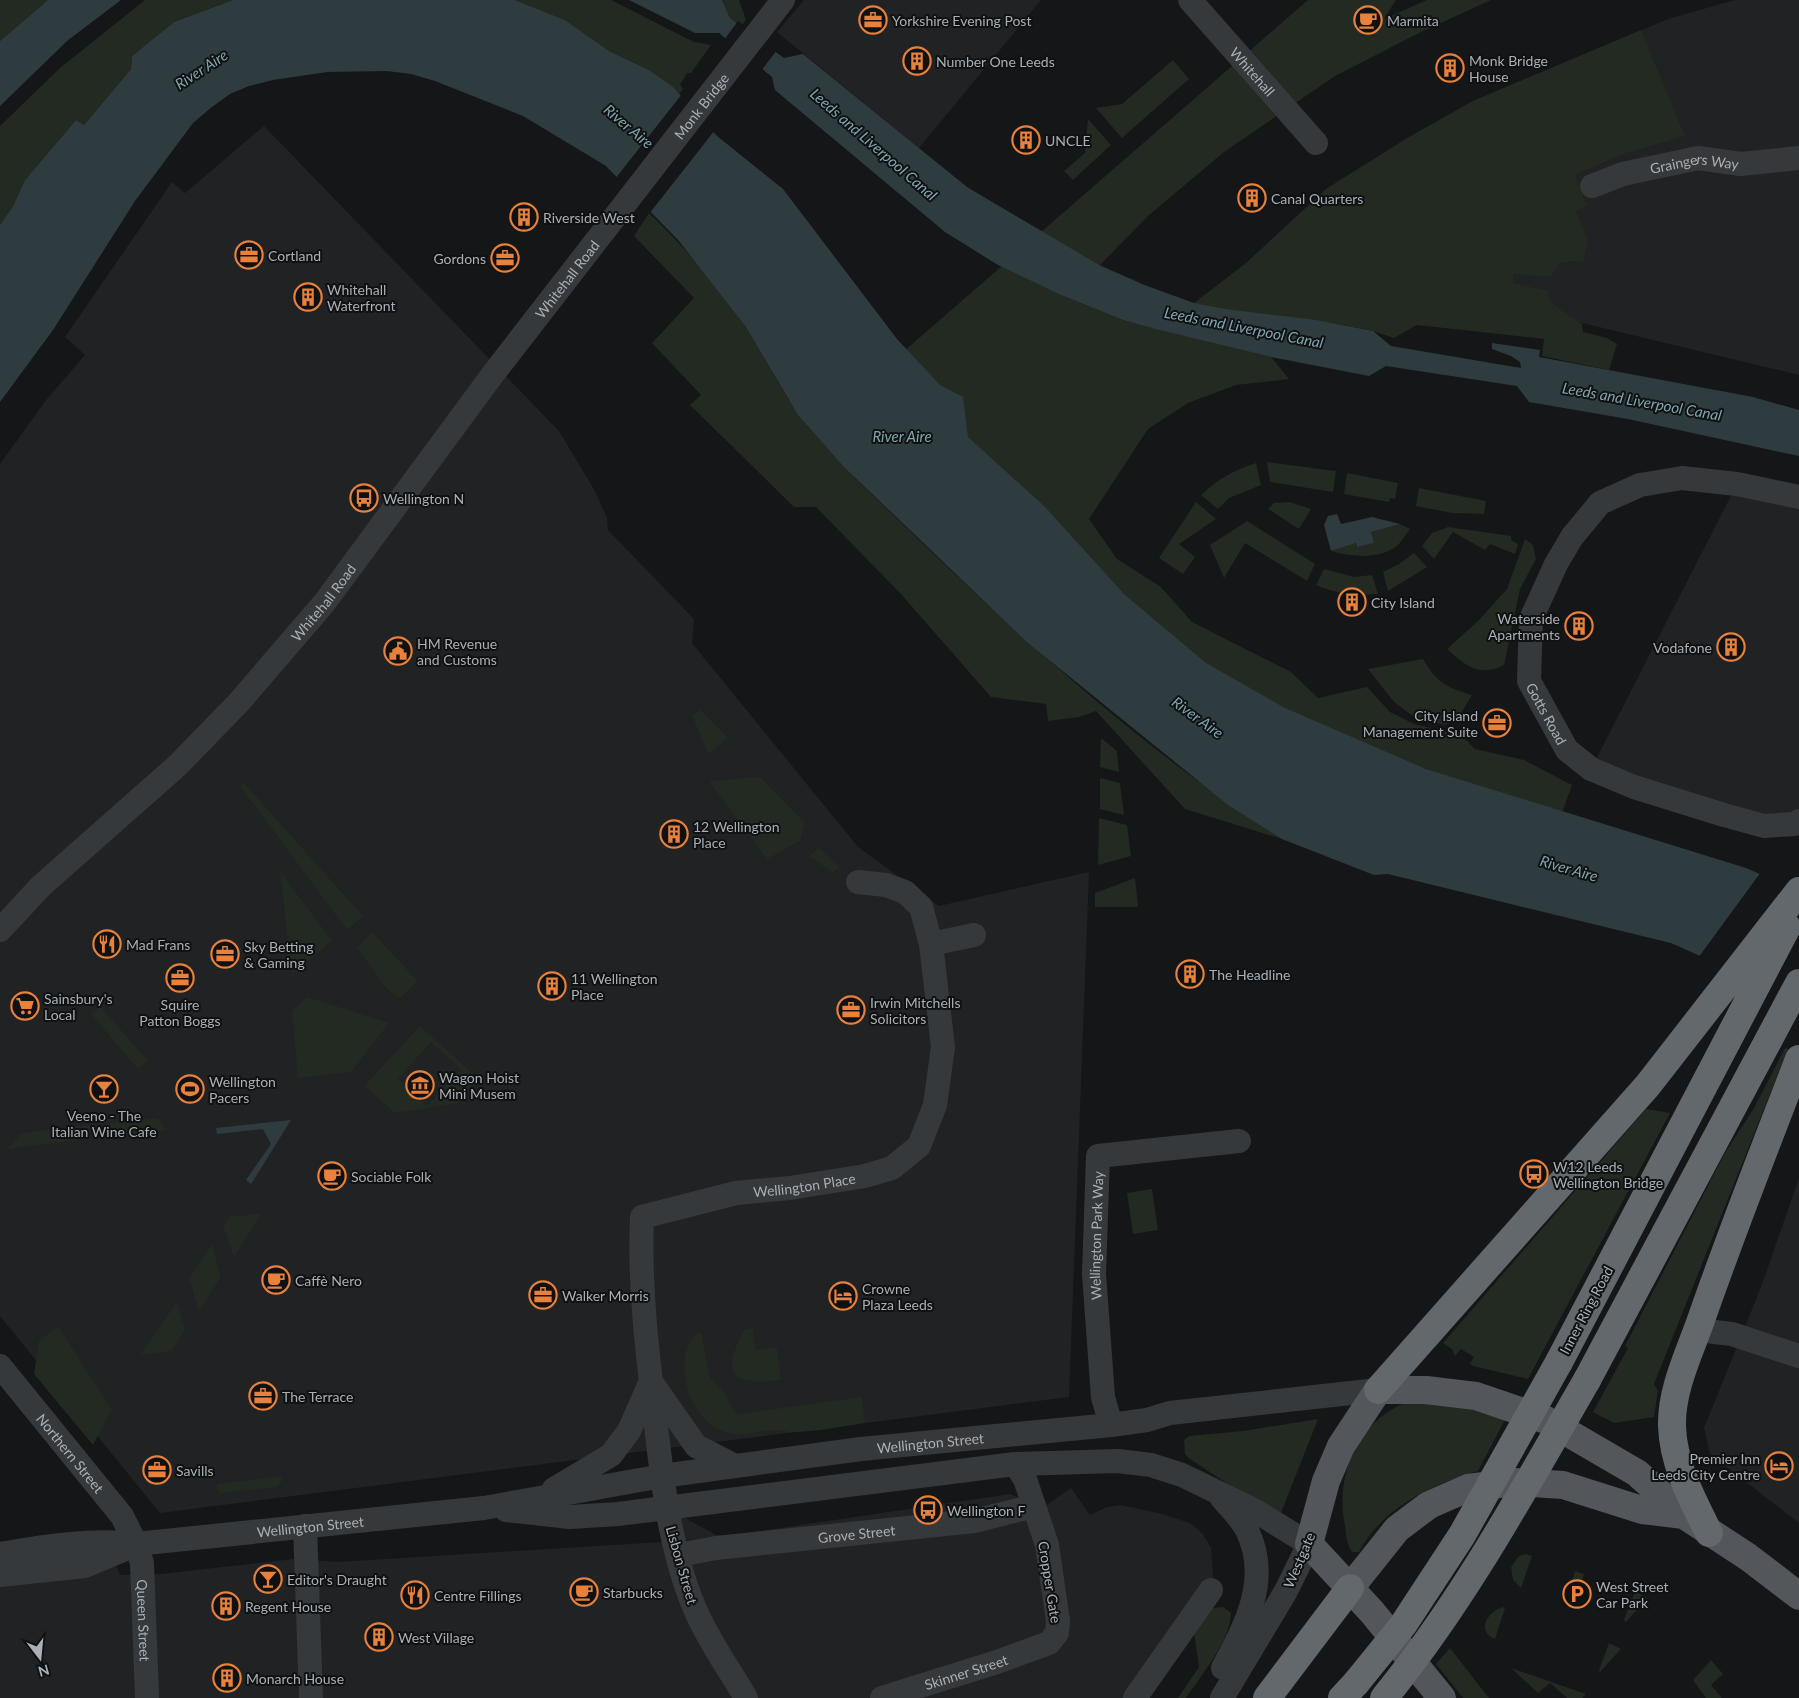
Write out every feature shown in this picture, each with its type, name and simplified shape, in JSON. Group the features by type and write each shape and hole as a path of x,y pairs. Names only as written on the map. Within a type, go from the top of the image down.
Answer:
{"highway":[{"path":"1378,1390 1648,1085 1799,891"},
{"name":"Inner Ring Road","path":"1349,1690 1403,1625 1462,1535 1559,1362 1799,903"},
{"path":"1384,1698 1421,1652 1506,1523 1587,1380 1799,983"},
{"path":"1709,1533 1691,1498 1680,1467 1672,1429 1676,1392 1697,1330 1799,1059"},
{"path":"1267,1698 1350,1588"}],"main road":[{"path":"1378,1390 1426,1390 1476,1396 1546,1420 1637,1473 1684,1515 1748,1557 1799,1596"},
{"name":"Westgate","path":"1309,1544 1326,1481 1341,1446 1378,1390"},
{"path":"1350,1588 1397,1529 1429,1505 1468,1488 1514,1482 1563,1485 1642,1510 1684,1515"},
{"path":"1309,1544 1350,1588 1442,1698"}],"street":[{"name":"Whitehall","path":"1190,0 1316,143"},
{"name":"Monk Bridge","path":"601,234 764,26 781,1"},
{"name":"Graingers Way","path":"1592,186 1623,174 1698,158 1741,164 1799,158"},
{"name":"Whitehall Road","path":"0,930 41,886 178,765 240,701 325,602 493,374 601,234"},
{"name":"Gotts Road","path":"1799,497 1737,484 1682,478 1640,485 1600,503 1572,537 1556,564 1531,619 1529,681 1567,750 1592,769 1634,787 1764,826 1795,824 1799,821"},
{"name":"Wellington Place","path":"668,1509 662,1476 643,1319 640,1260 642,1217 736,1193 790,1188 865,1176 892,1168 919,1146 935,1105 943,1047 932,944 922,908 905,892 886,885 858,882"},
{"path":"932,944 974,935"},
{"name":"Wellington Park Way","path":"1111,1425 1103,1397 1094,1274 1098,1156 1239,1141"},
{"path":"1697,1330 1732,1334 1799,1356"},
{"name":"Northern Street","path":"0,1366 122,1516 136,1544"},
{"name":"Wellington Place","path":"651,1381 696,1446 734,1466"},
{"path":"541,1496 611,1455 628,1431 651,1381"},
{"name":"Wellington Street","path":"0,1554 106,1541 136,1544 484,1508 541,1496 662,1476 861,1449 1111,1425 1147,1420 1170,1413 1378,1390"},
{"name":"Wellington Street","path":"484,1508 570,1517 668,1509 1015,1464 1118,1461 1151,1465 1182,1475 1254,1510 1309,1544"},
{"name":"Cropper Gate","path":"1015,1464 1025,1479 1047,1545 1058,1621 1057,1633 1049,1642"},
{"path":"1207,1698 1237,1642 1252,1609 1256,1592 1257,1568 1254,1549 1246,1529 1216,1492"},
{"name":"Grove Street","path":"678,1555 726,1547 974,1521 1034,1506"},
{"name":"Lisbon Street","path":"668,1509 678,1555 695,1609 746,1698"},
{"path":"305,1526 311,1698"},
{"name":"Wellington Street","path":"0,1575 85,1566 136,1544"},
{"name":"Queen Street","path":"136,1544 143,1573 146,1698"},
{"name":"Westgate","path":"1222,1698 1286,1591 1309,1544"},
{"path":"1135,1698 1211,1590"},
{"name":"Skinner Street","path":"882,1698 997,1662 1049,1642"}],"shaded area":[{"path":"0,0 48,0 0,41"},
{"path":"145,0 233,0 174,22 132,56 131,69 84,125 76,120 25,180 13,206 0,225 0,126 60,68"},
{"path":"515,0 611,0 694,42 711,45 691,73 687,73 680,85 683,89 679,94 649,70 609,51 565,20"},
{"path":"722,0 739,0 746,20 741,26 730,18"},
{"path":"804,0 1041,0 919,148 777,32"},
{"path":"1308,0 1396,0 1384,19 1427,0 1491,0 1421,32 1335,76 1224,152 1148,216 1100,265 1063,296 1123,320 1271,357 1289,379 1236,385 1188,403 1148,429 1089,519 1117,559 1161,587 1192,622 1291,672 1318,698 1367,687 1390,712 1414,724 1461,735 1475,749 1524,760 1572,785 1562,813 1426,769 1287,711 854,477 1007,622 1112,714 1224,800 1282,839 1185,809 1096,711 1079,717 1048,721 1046,704 991,697 900,593 816,507 794,507 690,405 701,395 652,343 694,298 634,236 649,213 688,253 724,297 746,327 785,394 812,431"},
{"path":"1735,0 1799,0 1799,375 1578,322 1317,199 1326,189 1409,137 1473,101 1668,19"},
{"path":"1641,30 1685,136 1623,154 1575,175 1587,206 1576,211 1588,240 1583,262 1560,263 1550,277 1513,274 1513,283 1549,291 1548,298 1554,305 1582,324 1583,332 1607,338 1617,344 1609,370 1542,356 1544,339 1417,325 1394,338 1373,331 1332,323 1228,314 1194,303 1246,263 1326,189 1409,137 1473,101"},
{"path":"1173,60 1189,79 1122,138 1096,108 1122,104"},
{"path":"1088,119 1111,145 1073,180 1064,171 1085,153"},
{"path":"264,126 559,431 595,491 607,518 608,530 694,619 692,643 858,847 939,906 1089,872 1069,1397 160,1513 0,1316 0,464 47,399 85,355 65,337 172,182 185,193"},
{"path":"1267,462 1336,471 1333,492 1270,482"},
{"path":"1256,463 1261,485 1229,498 1218,509 1201,495 1227,476"},
{"path":"1347,473 1398,483 1395,499 1390,498 1389,502 1344,494"},
{"path":"1737,484 1799,497 1799,821 1795,824 1591,769"},
{"path":"1419,488 1486,501 1484,514 1452,513 1416,506"},
{"path":"1196,502 1216,519 1179,544 1195,557 1183,574 1159,558"},
{"path":"1289,502 1311,509 1299,529 1268,509 1274,503"},
{"path":"1247,521 1315,564 1307,581 1245,543 1224,578 1210,545"},
{"path":"1400,524 1410,529 1398,545 1391,550 1365,556 1347,555 1331,551 1356,543 1357,547 1373,543 1370,532"},
{"path":"1448,527 1511,536 1511,540 1518,544 1515,554 1490,544 1485,550 1453,532 1434,559 1422,546 1432,533"},
{"path":"1525,539 1533,545 1536,559 1520,589 1504,665 1495,669 1480,670 1466,665 1447,649 1478,621 1507,589"},
{"path":"1414,553 1427,567 1388,591 1383,572 1399,564"},
{"path":"1324,569 1354,577 1372,575 1378,594 1346,594 1316,585"},
{"path":"1423,659 1433,674 1443,683 1472,695 1457,720 1444,725 1414,717 1394,702 1368,669"},
{"path":"700,710 728,738 708,754 692,715"},
{"path":"1101,738 1117,751 1119,772 1100,767"},
{"path":"760,777 805,823 800,841 767,859 709,781"},
{"path":"1100,778 1120,783 1124,815 1100,809"},
{"path":"244,783 363,916 347,930 240,786"},
{"path":"1099,818 1127,825 1131,856 1098,865"},
{"path":"819,848 839,867 833,873 809,856"},
{"path":"280,871 332,941 292,974"},
{"path":"1135,878 1138,907 1095,907 1095,893"},
{"path":"372,932 418,981 400,998 387,989 357,948"},
{"path":"307,997 389,1023 351,1072 298,1078 292,1011"},
{"path":"100,1006 148,1061 138,1069 91,1014"},
{"path":"420,1026 471,1072 473,1084 457,1103 395,1113 364,1086","holes":["431,1042 461,1069 427,1106 398,1079"]},
{"path":"1785,1048 1788,1049 1654,1384 1658,1391 1654,1417 1614,1423 1593,1412 1628,1348 1625,1346 1726,1151 1753,1110"},
{"path":"1646,1109 1670,1113 1528,1379 1473,1366 1470,1364 1474,1357 1461,1349 1455,1356 1452,1349 1443,1343"},
{"path":"157,1118 167,1130 98,1139 112,1123"},
{"path":"97,1124 77,1140 7,1149 22,1133"},
{"path":"1799,1178 1799,1523 1710,1454 1704,1428 1761,1287"},
{"path":"1152,1189 1158,1230 1133,1234 1127,1193"},
{"path":"262,1213 234,1257 223,1226 231,1215 241,1216"},
{"path":"212,1244 221,1277 199,1311 189,1278"},
{"path":"177,1302 185,1330 172,1351 140,1355"},
{"path":"58,1326 112,1410 93,1445 34,1374 39,1341"},
{"path":"753,1328 756,1350 777,1347 781,1380 751,1381 741,1379 735,1374 732,1367 737,1345 744,1330"},
{"path":"697,1333 701,1333 710,1378 725,1393 731,1407 738,1414 862,1397 865,1423 802,1432 773,1430 740,1434 720,1430 704,1418 692,1402 686,1383 685,1356 692,1338"},
{"path":"1410,1401 1446,1402 1506,1418 1478,1471 1443,1483 1410,1500 1381,1522 1359,1552 1352,1552 1347,1540 1343,1507 1343,1487 1347,1469 1354,1451 1364,1435 1392,1409"},
{"path":"1318,1419 1279,1518 1185,1454 1184,1440 1189,1436 1243,1431"},
{"path":"281,1476 282,1481 276,1487 221,1493 217,1489 217,1484"},
{"path":"1071,1488 1090,1515 1107,1507 1121,1505 1162,1514 1190,1523 1203,1534 1211,1548 1213,1573 1211,1590 1135,1698 0,1698 0,1570 114,1560 120,1575 160,1574 294,1559 337,1562 662,1542 668,1509 720,1537 1010,1494 1042,1508"},
{"path":"1526,1554 1532,1556 1521,1588 1513,1580 1511,1567 1519,1556"},
{"path":"1575,1571 1584,1574 1574,1606 1565,1603"},
{"path":"1635,1591 1647,1598 1626,1622 1624,1620"},
{"path":"1223,1607 1231,1613 1230,1623 1221,1646 1186,1698 1178,1698 1199,1667 1194,1632 1211,1608"},
{"path":"1503,1607 1505,1608 1495,1639 1486,1631 1486,1622 1493,1613"},
{"path":"1609,1643 1621,1649 1600,1672 1599,1670"},
{"path":"1450,1648 1489,1698 1463,1698 1436,1664"},
{"path":"1711,1660 1723,1674 1711,1685 1722,1698 1706,1698 1693,1680"},
{"path":"1511,1668 1586,1694 1582,1698 1567,1698 1550,1683 1538,1693"}],"water":[{"path":"48,0 121,0 67,41 0,106 0,41"},
{"name":"River Aire","path":"233,0 515,0 565,20 609,51 649,70 673,87 717,136 783,189 897,339 940,385 963,397 968,437 1044,506 1125,595 1206,663 1285,708 1426,769 1746,868 1799,891 1799,1000 1671,943 1388,874 1374,875 1282,839 1228,805 1028,643 845,468 798,415 746,327 679,241 606,166 523,116 435,81 411,74 387,71 327,72 273,80 249,86 230,94 212,107 193,123 135,201 53,330 0,402 0,225 13,206 25,180 76,120 84,125 131,69 132,56 174,22"},
{"name":"Leeds and Liverpool Canal","path":"629,0 722,0 730,18 784,58 803,54 967,187 1099,265 1147,286 1194,303 1225,309 1316,320 1373,331 1391,346 1521,368 1520,362 1511,356 1492,349 1492,343 1540,350 1539,357 1753,397 1799,410 1799,456 1628,419 1529,402 1517,386 1386,366 1369,376 1271,357 1123,320 1061,295 998,265 945,232 775,90 772,77 719,33 695,33"},
{"path":"1337,514 1341,524 1372,517 1400,524 1371,532 1374,543 1357,547 1356,543 1331,551 1324,525 1328,516"},
{"path":"291,1120 251,1184 246,1180 271,1144 263,1129 217,1134 216,1128"}],"pier":[{"path":"738,21 777,50 761,71 724,40"},
{"path":"682,94 715,130 649,214 615,179"},
{"path":"1761,872 1799,888 1799,1002 1698,958"}],"place":[{"name":"Yorkshire Evening Post","path":"873,20"},
{"name":"Marmita","path":"1368,20"},
{"name":"Number One Leeds","path":"917,61"},
{"name":"Monk Bridge House","path":"1450,68"},
{"name":"UNCLE","path":"1026,140"},
{"name":"Canal Quarters","path":"1252,198"},
{"name":"Riverside West","path":"524,217"},
{"name":"Cortland","path":"249,255"},
{"name":"Gordons","path":"505,258"},
{"name":"Whitehall Waterfront","path":"308,297"},
{"name":"Wellington N","path":"364,498"},
{"name":"City Island","path":"1352,602"},
{"name":"Waterside Apartments","path":"1579,626"},
{"name":"Vodafone","path":"1731,647"},
{"name":"HM Revenue and Customs","path":"398,651"},
{"name":"City Island Management Suite","path":"1497,723"},
{"name":"12 Wellington Place","path":"674,834"},
{"name":"Mad Frans","path":"107,944"},
{"name":"Sky Betting & Gaming","path":"225,954"},
{"name":"The Headline","path":"1190,974"},
{"name":"Squire Patton Boggs","path":"180,978"},
{"name":"11 Wellington Place","path":"552,986"},
{"name":"Sainsbury's Local","path":"25,1006"},
{"name":"Irwin Mitchells Solicitors","path":"851,1010"},
{"name":"Wagon Hoist Mini Musem","path":"420,1085"},
{"name":"Veeno - The Italian Wine Cafe","path":"104,1089"},
{"name":"Wellington Pacers","path":"190,1089"},
{"name":"W12 Leeds Wellington Bridge","path":"1534,1174"},
{"name":"Sociable Folk","path":"332,1176"},
{"name":"Caffè Nero","path":"276,1280"},
{"name":"Walker Morris","path":"543,1295"},
{"name":"Crowne Plaza Leeds","path":"843,1296"},
{"name":"The Terrace","path":"263,1396"},
{"name":"Premier Inn Leeds City Centre","path":"1779,1466"},
{"name":"Savills","path":"157,1470"},
{"name":"Wellington F","path":"928,1510"},
{"name":"Editor's Draught","path":"268,1579"},
{"name":"Starbucks","path":"584,1592"},
{"name":"West Street Car Park","path":"1577,1594"},
{"name":"Centre Fillings","path":"415,1595"},
{"name":"Regent House","path":"226,1606"},
{"name":"West Village","path":"379,1637"},
{"name":"Monarch House","path":"227,1678"}]}
